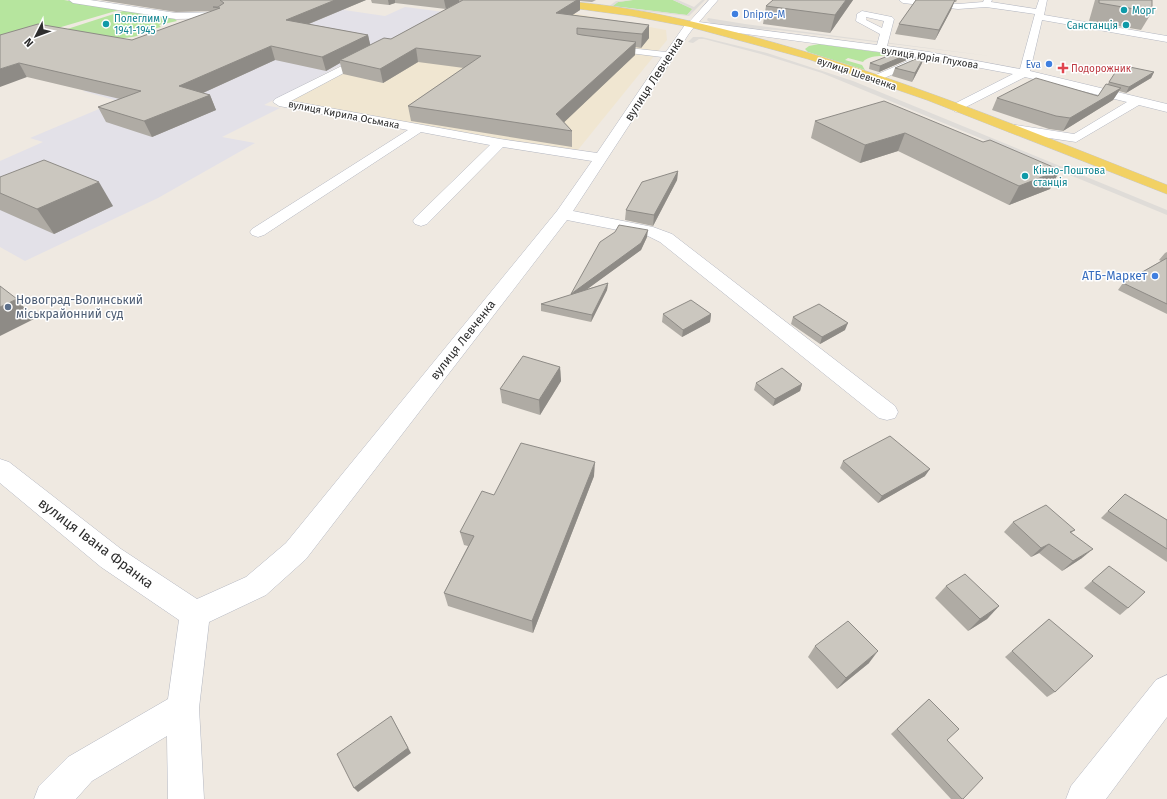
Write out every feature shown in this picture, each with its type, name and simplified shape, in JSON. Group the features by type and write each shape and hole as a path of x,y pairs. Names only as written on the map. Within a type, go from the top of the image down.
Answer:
{"main road":[{"name":"вулиця Шевченка","path":"535,0 690,24 789,50 956,108 1167,190"}],"street":[{"path":"73,0 176,16 222,15"},
{"name":"вулиця Левченка","path":"195,614 256,586 296,551 563,214 690,24 714,0"},
{"path":"903,0 956,6 987,2 1039,15 1167,39"},
{"path":"956,108 1024,73 1043,0"},
{"name":"вулиця Юрія Глухова","path":"690,24 928,55 1024,73 1167,108"},
{"path":"881,48 885,33"},
{"path":"598,46 669,55"},
{"name":"вулиця Кирила Осьмака","path":"376,51 279,102 500,143 601,158"},
{"path":"875,79 928,55"},
{"path":"1009,128 1076,138 1137,101"},
{"path":"258,232 418,128"},
{"path":"420,221 500,143"},
{"path":"563,214 653,232 666,238 887,412"},
{"name":"вулиця Івана Франка","path":"0,469 111,558 195,614"},
{"path":"186,799 183,708 195,614"},
{"path":"1084,799 1167,691"},
{"path":"52,799 80,769 183,708"}],"shaded area":[{"path":"343,0 349,7 344,10 385,16 405,7 444,12 264,105 280,108 222,137 255,143 158,198 25,261 0,247 0,161 43,142 30,138 118,101 83,91"},
{"path":"478,0 550,9 666,30 667,40 577,151 349,113 289,100"},
{"path":"633,0 618,2 613,6 687,15 692,9 673,0 678,0 694,7 702,0 705,0 689,16 608,7 616,1"},
{"path":"708,18 990,56 778,30 738,28 712,24 707,20"},
{"path":"693,37 702,37 767,53 853,81 1167,210 1167,215 822,73 761,54 704,39 699,39 693,43 688,42"}],"green space":[{"path":"0,0 64,0 119,10 0,45"},
{"path":"633,0 673,0 693,9 687,15 612,6 618,2"},
{"path":"126,10 174,18 177,21 159,25 161,27 141,32 143,34 134,37 100,38 55,33"},
{"path":"819,44 899,55 874,57 866,59 863,62 848,58 845,60 862,65 865,70 808,52 805,49 809,46"}],"building":[{"path":"220,0 335,0 286,20 368,35 322,57 271,46 179,86 210,95 144,121 98,107 141,91 19,63 0,69 0,35 38,24 132,40 220,8 213,7 218,7 224,3"},
{"path":"463,0 577,0 556,13 649,25 642,34 577,28 577,34 636,42 556,114 572,131 408,106 481,56 416,48 380,69 340,60 384,38 391,39"},
{"path":"773,0 846,0 835,15 766,6"},
{"path":"916,0 955,0 939,30 899,24"},
{"path":"1099,0 1152,0 1152,12 1099,3"},
{"path":"901,51 913,52 880,66 870,63"},
{"path":"925,55 915,73 895,68"},
{"path":"1120,65 1154,72 1129,87 1109,82"},
{"path":"1036,78 1098,96 1106,84 1121,88 1070,118 1056,116 997,98"},
{"path":"884,101 983,142 990,140 1060,170 1019,186 905,133 865,145 815,121"},
{"path":"44,160 99,182 37,209 0,193 0,177"},
{"path":"678,171 654,215 626,210 642,182"},
{"path":"619,225 648,230 641,243 571,294 600,242 615,232"},
{"name":"АТБ-Маркет","path":"1167,258 1167,304 1123,283"},
{"path":"608,283 592,315 541,304"},
{"path":"0,286 17,299 0,307"},
{"path":"691,300 711,314 683,330 663,314"},
{"path":"819,304 848,323 822,337 793,317"},
{"path":"523,356 560,367 539,400 500,389"},
{"path":"782,368 802,384 775,399 756,383"},
{"path":"890,436 930,469 882,496 843,461"},
{"path":"521,443 595,462 532,621 444,593 474,536 460,532 482,491 494,495"},
{"path":"1125,494 1167,520 1167,549 1108,511"},
{"path":"1046,505 1075,530 1070,532 1093,549 1073,561 1049,544 1041,548 1013,522"},
{"path":"1109,566 1145,592 1128,608 1092,581"},
{"path":"965,574 999,606 980,619 946,586"},
{"path":"1049,619 1093,656 1055,692 1012,651"},
{"path":"848,621 878,651 846,678 815,646"},
{"path":"929,699 959,729 947,740 983,778 963,799 897,729"},
{"path":"391,716 408,748 354,788 337,754"}],"place":[{"name":"Морг","path":"1124,10"},
{"name":"Dnipro-M","path":"735,14"},
{"name":"Полеглим у 1941-1945","path":"106,24"},
{"name":"Санстанція","path":"1126,25"},
{"name":"Eva","path":"1049,64"},
{"name":"Подорожник","path":"1063,68"},
{"name":"Кінно-Поштова станція","path":"1025,176"},
{"name":"АТБ-Маркет","path":"1155,276"},
{"name":"Новоград-Волинський міськрайонний суд","path":"8,307"}]}
